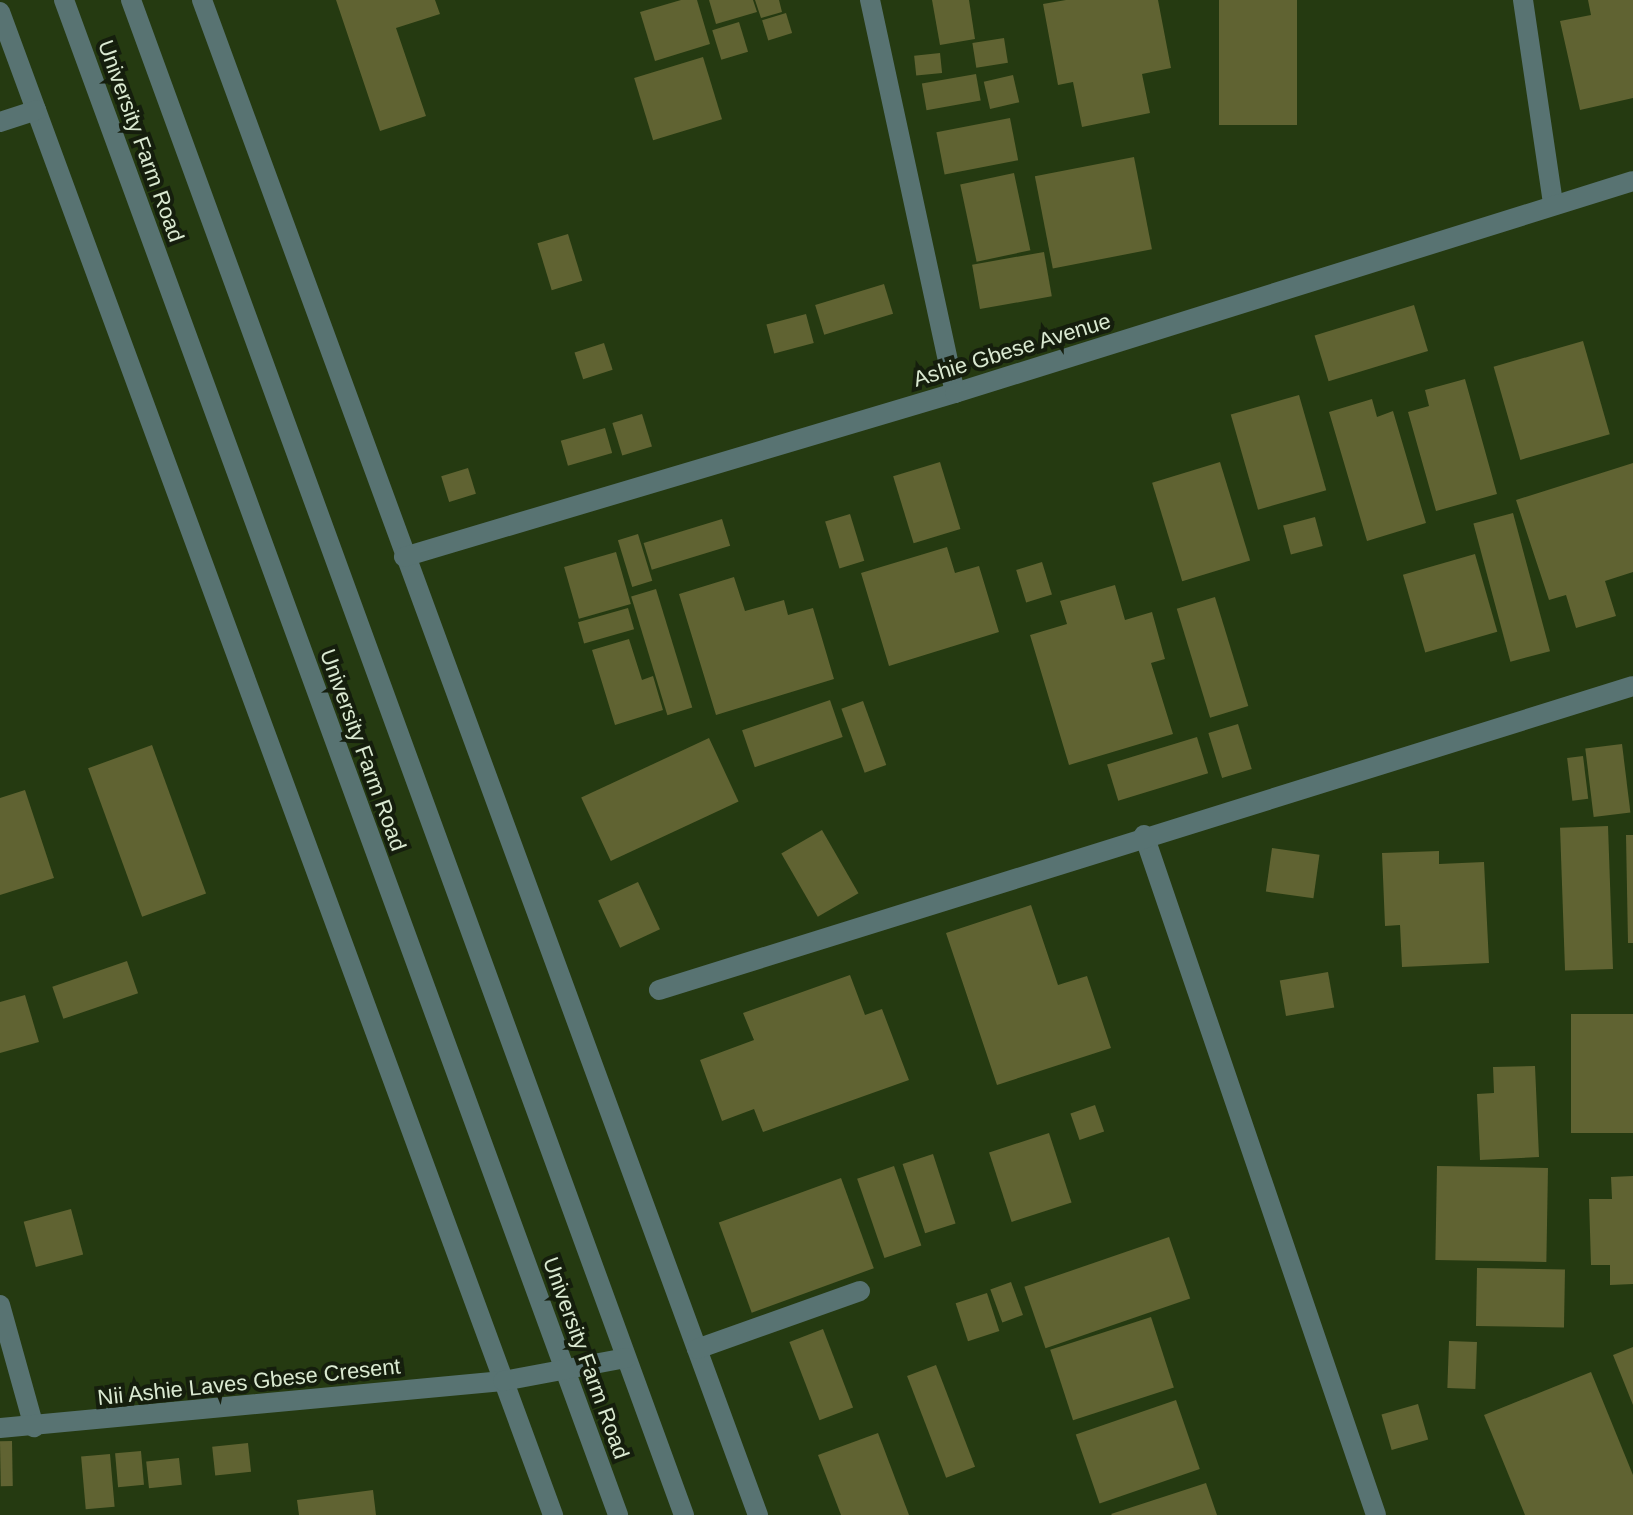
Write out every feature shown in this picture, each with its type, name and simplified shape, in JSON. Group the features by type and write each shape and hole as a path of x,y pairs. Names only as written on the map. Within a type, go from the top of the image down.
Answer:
{"street":[{"name":"University Farm Road","path":"64,0 618,1515"},
{"name":"University Farm Road","path":"131,0 684,1515"},
{"path":"202,0 758,1515"},
{"path":"870,0 955,393"},
{"path":"1523,0 1553,203"},
{"path":"0,12 553,1515"},
{"path":"0,122 36,110"},
{"name":"Ashie Gbese Avenue","path":"404,557 955,393 1553,203 1633,181"},
{"path":"659,990 1144,835 1633,686"},
{"path":"1144,835 1376,1515"},
{"path":"697,1349 860,1291"},
{"path":"0,1305 34,1427"},
{"name":"Nii Ashie Laves Gbese Cresent","path":"0,1428 503,1381 626,1358"}],"building":[{"path":"336,0 435,0 440,14 396,28 426,116 380,131"},
{"path":"681,0 697,0 710,44 655,61 640,12"},
{"path":"709,0 753,0 757,12 716,24"},
{"path":"755,0 779,0 782,12 761,18"},
{"path":"932,0 969,0 975,39 940,45"},
{"path":"1066,0 1158,0 1171,68 1142,74 1150,113 1082,127 1073,82 1058,85 1043,4"},
{"path":"1219,0 1297,0 1297,125 1219,125"},
{"path":"1588,0 1633,0 1633,98 1580,110 1560,21 1591,15"},
{"path":"786,13 792,33 768,40 762,20"},
{"path":"739,22 748,52 721,60 712,30"},
{"path":"1004,38 1008,63 976,68 972,43"},
{"path":"940,53 942,73 916,76 914,56"},
{"path":"703,57 722,119 653,140 634,78"},
{"path":"976,74 981,101 927,110 922,84"},
{"path":"1013,75 1019,102 990,109 984,82"},
{"path":"1010,118 1018,160 945,175 936,132"},
{"path":"1134,157 1152,249 1053,269 1035,176"},
{"path":"1014,173 1030,250 977,262 960,184"},
{"path":"568,234 582,281 552,290 537,243"},
{"path":"1044,252 1052,296 980,309 972,265"},
{"path":"884,284 893,314 824,335 815,305"},
{"path":"1414,305 1428,351 1329,381 1315,335"},
{"path":"806,314 814,343 774,354 766,325"},
{"path":"1583,341 1610,434 1520,460 1494,367"},
{"path":"604,343 613,370 583,379 575,353"},
{"path":"1465,379 1497,494 1436,511 1408,412 1429,406 1425,390"},
{"path":"1299,395 1326,490 1258,510 1231,415"},
{"path":"1372,399 1377,417 1393,411 1426,523 1367,541 1329,412"},
{"path":"642,414 652,447 622,456 612,423"},
{"path":"605,428 612,453 568,466 561,441"},
{"path":"940,462 960,529 914,543 893,476"},
{"path":"1220,462 1250,560 1182,581 1152,483"},
{"path":"1633,463 1633,572 1605,581 1616,616 1576,628 1566,595 1549,600 1516,500"},
{"path":"468,468 476,494 449,502 441,476"},
{"path":"1513,513 1550,651 1510,662 1473,524"},
{"path":"850,514 864,561 839,568 825,522"},
{"path":"1315,517 1323,546 1291,555 1283,526"},
{"path":"722,519 730,546 652,570 644,543"},
{"path":"638,534 652,581 632,587 618,540"},
{"path":"947,547 955,573 979,566 999,632 889,666 861,573"},
{"path":"616,552 631,604 579,619 564,567"},
{"path":"1475,554 1497,632 1425,653 1403,575"},
{"path":"1042,562 1052,595 1026,602 1016,570"},
{"path":"734,577 745,611 784,600 788,615 813,608 834,679 716,715 679,594"},
{"path":"1115,585 1125,620 1152,612 1165,659 1151,663 1173,734 1069,765 1030,635 1067,624 1060,601"},
{"path":"656,589 692,708 667,715 631,597"},
{"path":"1215,597 1248,706 1210,718 1177,609"},
{"path":"628,608 634,629 584,643 578,622"},
{"path":"629,639 642,680 653,676 663,710 615,725 592,650"},
{"path":"830,700 843,737 755,767 742,730"},
{"path":"863,701 886,765 865,773 841,709"},
{"path":"1238,724 1252,769 1222,778 1208,733"},
{"path":"1197,737 1208,773 1118,801 1107,764"},
{"path":"709,738 739,801 611,861 581,798"},
{"path":"1622,744 1630,812 1594,817 1585,749"},
{"path":"152,745 206,893 142,917 88,768"},
{"path":"1583,756 1588,799 1572,801 1567,758"},
{"path":"25,790 54,878 0,895 0,798"},
{"path":"1608,826 1613,969 1565,971 1560,828"},
{"path":"822,830 859,893 818,917 781,854"},
{"path":"1626,835 1633,835 1633,943 1628,943"},
{"path":"1272,848 1320,855 1313,898 1266,892"},
{"path":"1439,851 1439,864 1484,862 1489,963 1402,967 1400,925 1385,926 1382,853"},
{"path":"638,882 660,929 620,948 598,901"},
{"path":"1031,905 1058,985 1087,976 1111,1048 997,1085 946,933"},
{"path":"127,961 138,993 63,1019 52,987"},
{"path":"1328,972 1334,1007 1286,1016 1280,981"},
{"path":"850,975 865,1015 882,1009 909,1080 763,1132 754,1109 722,1121 700,1060 754,1040 743,1013"},
{"path":"25,995 39,1042 0,1053 0,1002"},
{"path":"1571,1014 1633,1014 1633,1133 1571,1133"},
{"path":"1535,1066 1539,1157 1480,1160 1477,1094 1494,1093 1493,1067"},
{"path":"1095,1105 1104,1131 1080,1140 1070,1113"},
{"path":"1049,1133 1072,1202 1012,1222 989,1152"},
{"path":"933,1154 956,1223 925,1233 903,1164"},
{"path":"894,1166 921,1245 884,1258 857,1179"},
{"path":"1437,1166 1548,1168 1546,1262 1435,1260"},
{"path":"1633,1176 1633,1284 1610,1285 1610,1265 1591,1265 1589,1199 1612,1199 1611,1177"},
{"path":"841,1178 874,1268 752,1313 719,1222"},
{"path":"71,1209 83,1254 36,1267 24,1222"},
{"path":"1169,1237 1190,1298 1045,1348 1024,1287"},
{"path":"1477,1268 1565,1270 1564,1328 1476,1326"},
{"path":"1011,1282 1023,1315 1002,1322 990,1290"},
{"path":"987,1293 999,1331 968,1341 956,1303"},
{"path":"1151,1317 1174,1387 1073,1420 1050,1350"},
{"path":"823,1329 853,1407 819,1420 789,1342"},
{"path":"1449,1341 1477,1342 1475,1389 1447,1388"},
{"path":"1633,1347 1633,1405 1613,1355"},
{"path":"936,1365 975,1467 946,1478 907,1376"},
{"path":"1591,1372 1633,1475 1633,1515 1525,1515 1484,1415"},
{"path":"1176,1400 1200,1469 1100,1504 1076,1435"},
{"path":"1418,1404 1428,1440 1392,1450 1381,1414"},
{"path":"878,1433 909,1515 841,1515 818,1455"},
{"path":"0,1441 12,1441 13,1486 1,1486"},
{"path":"248,1443 251,1472 215,1476 212,1447"},
{"path":"141,1451 144,1485 118,1487 115,1453"},
{"path":"110,1454 115,1507 86,1509 81,1457"},
{"path":"179,1458 182,1485 149,1488 146,1461"},
{"path":"1206,1483 1217,1515 1111,1514"},
{"path":"373,1490 376,1515 299,1515 297,1500"}]}
